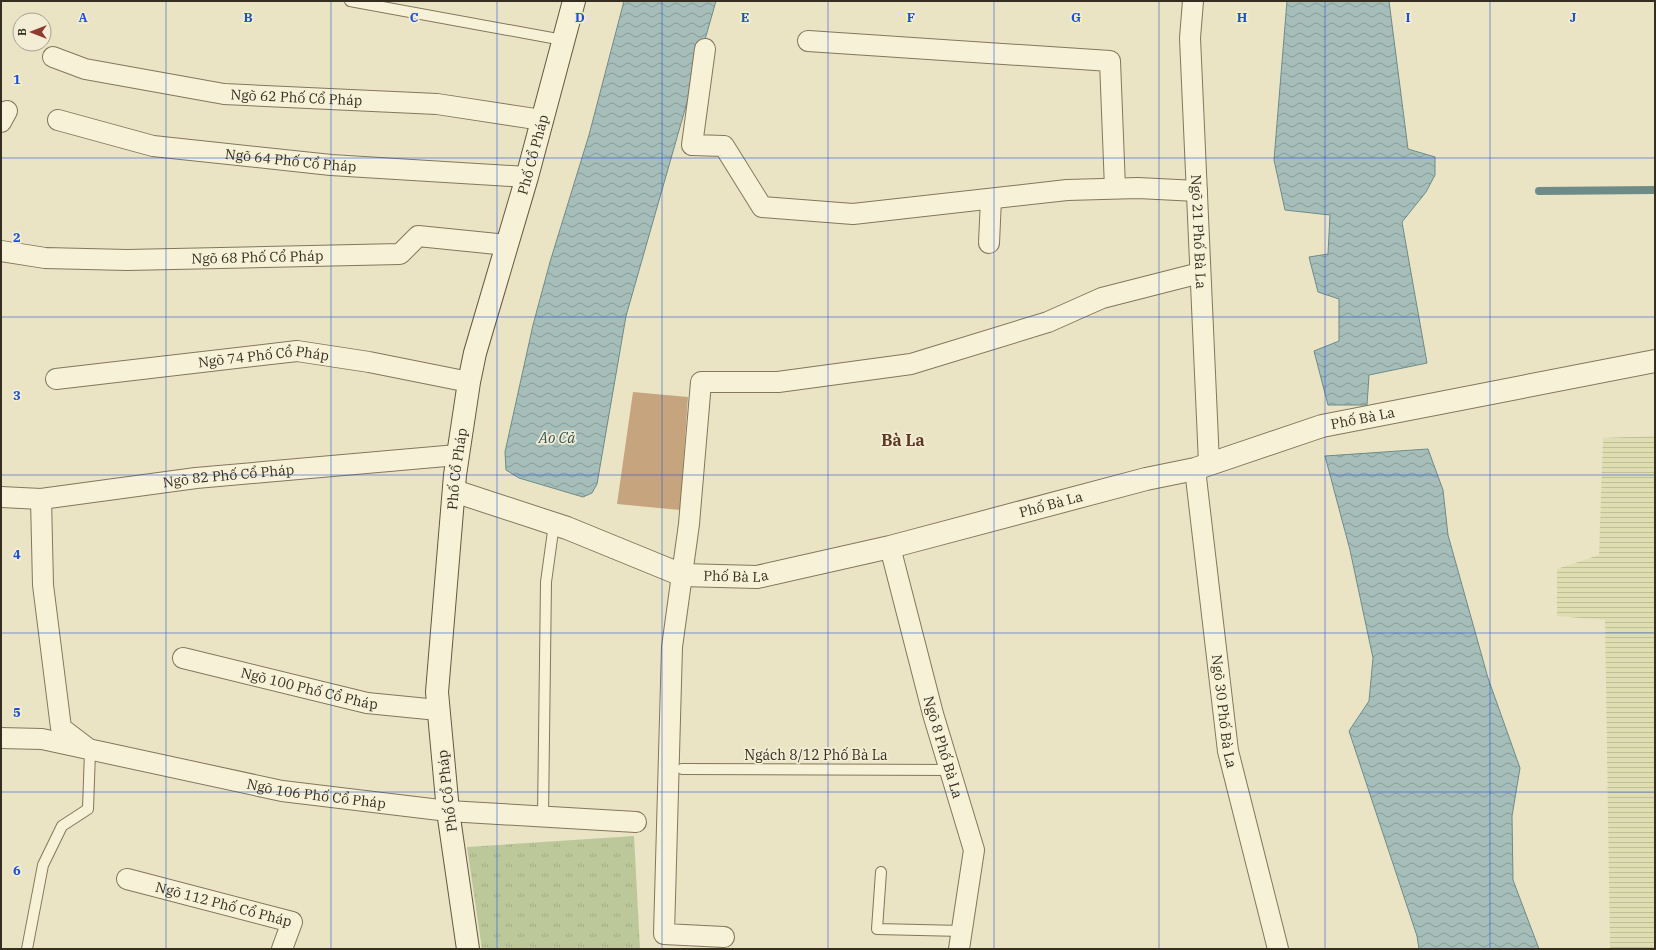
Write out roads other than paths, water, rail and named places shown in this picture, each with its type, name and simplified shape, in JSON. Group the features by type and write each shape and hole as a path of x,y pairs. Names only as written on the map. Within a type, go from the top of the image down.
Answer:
{"street":[{"name":"Phố Cổ Pháp","path":"468,949 448,811 437,692 457,455 469,382 506,245 527,177 574,1"},
{"name":"Ngõ 21 Phố Bà La","path":"1193,1 1190,38 1200,273 1202,466"},
{"path":"808,41 1110,61 1115,188"},
{"path":"705,49 692,145 724,146 762,207 853,214 1067,190 1138,188 1197,191"},
{"name":"Ngõ 62 Phố Cổ Pháp","path":"53,57 85,69 224,94 437,104 542,120"},
{"name":"Ngõ 64 Phố Cổ Pháp","path":"58,120 153,146 331,165 527,177"},
{"path":"989,243 991,199"},
{"name":"Ngõ 68 Phố Cổ Pháp","path":"1,251 44,258 126,260 400,254 418,236 506,245"},
{"path":"724,937 664,934 672,647 690,524 701,382 778,382 911,364 1048,322 1102,298 1200,273"},
{"name":"Ngõ 74 Phố Cổ Pháp","path":"56,379 297,351 369,362 469,382"},
{"name":"Phố Bà La","path":"454,491 554,524 682,575 757,577 890,547 1202,466 1322,426 1655,361"},
{"name":"Ngõ 82 Phố Cổ Pháp","path":"1,497 41,498 196,478 457,455"},
{"name":"Ngõ 30 Phố Bà La","path":"1202,466 1228,751 1278,949"},
{"path":"41,498 43,585 61,728 90,751"},
{"name":"Ngõ 8 Phố Bà La","path":"890,547 933,714 974,850 960,940"},
{"name":"Ngõ 100 Phố Cổ Pháp","path":"183,658 367,703 438,710"},
{"name":"Ngõ 106 Phố Cổ Pháp","path":"1,738 42,739 90,751 282,791 448,811 636,822"},
{"name":"Ngõ 112 Phố Cổ Pháp","path":"126,879 292,922 282,949"}],"lane":[{"path":"350,1 564,40"},
{"path":"543,816 546,582 554,524"},
{"path":"27,949 43,865 62,826 88,809 90,751"},
{"name":"Ngách 8/12 Phố Bà La","path":"682,768 950,770"},
{"path":"881,872 877,929 960,940"}],"water":[{"name":"Ao Cả","path":"624,1 716,1 626,316 597,484 592,493 583,497 519,478 506,470 505,452 533,325 550,262 589,135"},
{"path":"1287,1 1389,1 1408,149 1435,157 1435,175 1426,192 1402,222 1427,363 1369,375 1367,405 1328,405 1314,351 1339,341 1339,299 1318,292 1309,257 1328,254 1330,215 1285,210 1274,160"},
{"path":"1428,449 1443,490 1448,535 1488,678 1520,768 1512,816 1513,880 1539,949 1419,949 1417,936 1349,731 1369,701 1373,658 1350,550 1325,456"}],"waterway":[{"path":"1539,191 1655,190"}],"district":[{"name":"Bà La","path":"903,440"}]}
